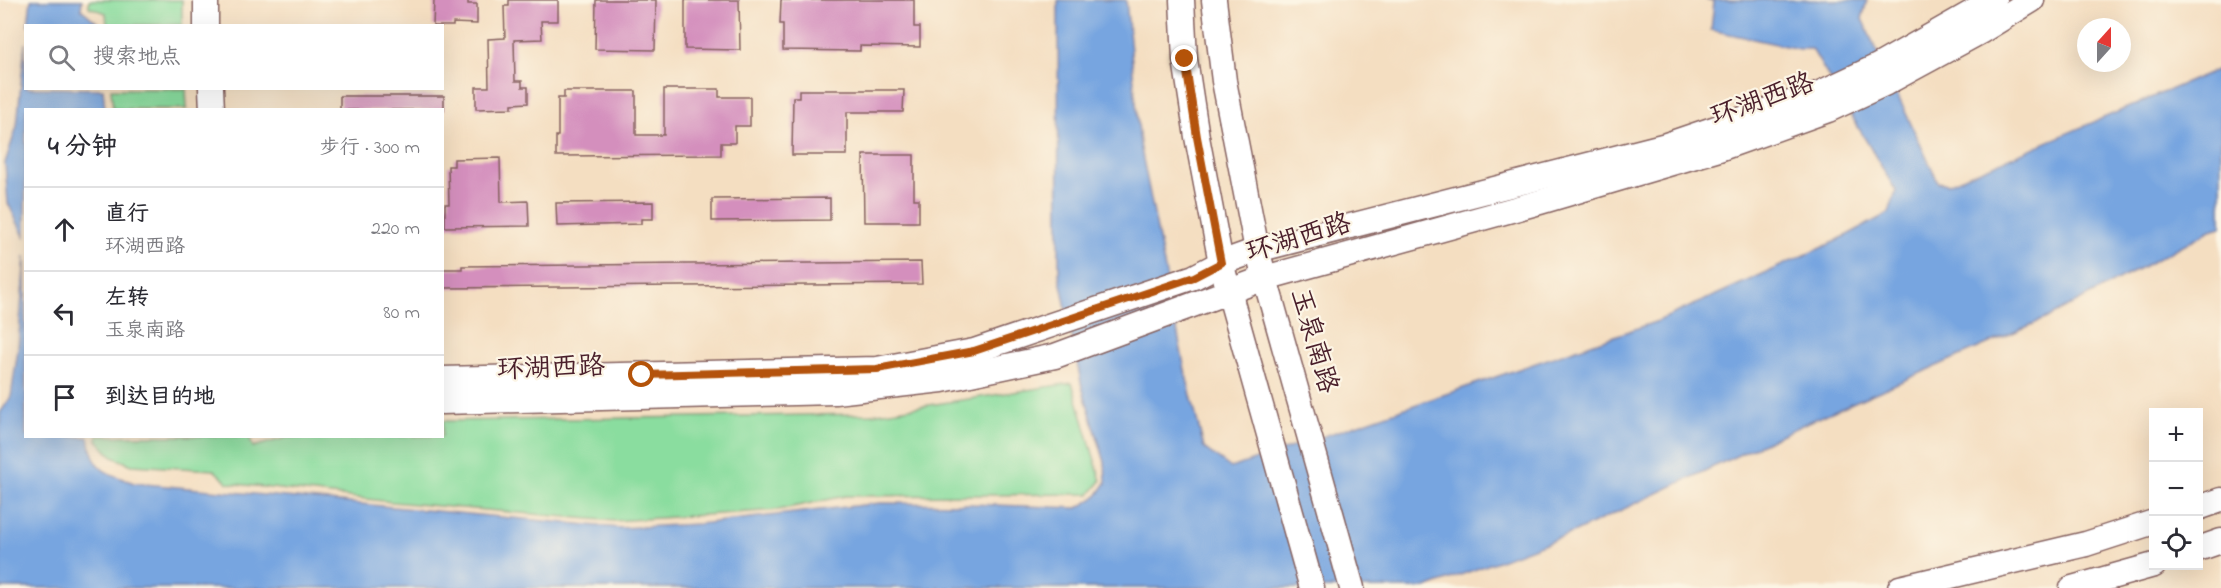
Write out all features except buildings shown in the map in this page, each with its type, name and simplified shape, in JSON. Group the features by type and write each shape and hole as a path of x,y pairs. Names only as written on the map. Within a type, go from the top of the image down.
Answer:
{"street":[{"path":"206,0 206,24"},
{"path":"222,0 222,24"},
{"path":"1182,0 1185,59 1221,263 1312,588"},
{"name":"玉泉南路","path":"1214,0 1224,81 1257,250 1352,588"},
{"name":"环湖西路","path":"1882,75 1994,0"},
{"name":"环湖西路","path":"444,402 835,392 942,380 1054,356 1265,278 1686,159 1980,32 2032,0"},
{"path":"211,90 212,108"},
{"path":"227,90 228,108"},
{"name":"环湖西路","path":"444,379 877,369 974,351 1194,277 1221,263 1257,250 1666,145 1824,101"},
{"path":"2203,507 2221,501"},
{"path":"1900,588 2086,544 2149,524"},
{"path":"2203,548 2221,541"},
{"path":"2072,588 2149,566"}],"green space":[{"path":"89,0 182,0 182,24 107,24 106,13 89,7"},
{"path":"111,90 186,90 187,108 113,108"},
{"path":"1072,383 1101,481 1090,494 845,496 778,510 614,521 392,502 228,483 214,470 132,465 113,457 97,440 98,438 250,438 253,447 285,438 444,438 444,421 871,414"}],"water":[{"path":"31,0 82,0 81,9 99,24 28,24"},
{"path":"1058,0 1126,0 1140,144 1186,375 1204,448 1231,468 1658,321 1834,242 1889,213 1896,191 1812,49 1799,49 1711,30 1714,2 1706,0 1867,0 1862,19 1938,182 1948,184 2221,68 2221,227 2211,230 2049,317 1804,424 1575,532 1426,588 0,588 0,413 11,397 18,349 24,269 24,438 89,438 97,464 107,472 134,483 620,528 699,524 880,503 1078,508 1097,496 1106,483 1105,462 1082,387 1059,274"},
{"path":"24,53 24,90 103,90 105,108 24,108 24,236 8,203 5,163 17,126"}],"route":[{"path":"642,375 877,369 974,351 1194,277 1221,263 1185,59"}]}
